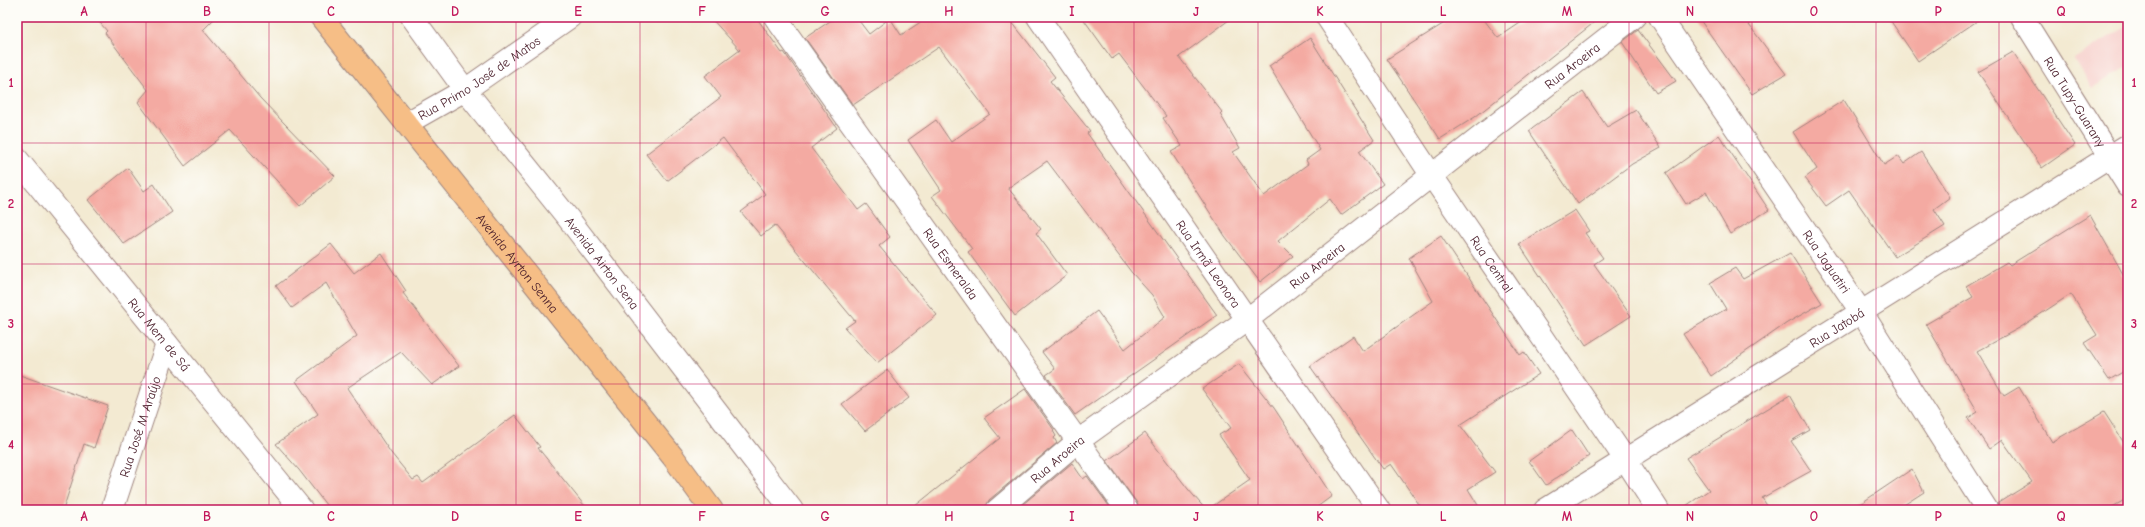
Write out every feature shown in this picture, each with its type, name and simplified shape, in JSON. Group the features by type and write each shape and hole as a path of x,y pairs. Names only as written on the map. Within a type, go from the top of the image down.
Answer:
{"highway":[{"name":"Avenida Ayrton Senna","path":"321,17 673,457 712,510"}],"street":[{"name":"Avenida Airton Sena","path":"412,17 465,90 568,218 792,510"},
{"name":"Rua Primo José de Matos","path":"407,123 465,90 570,17"},
{"name":"Rua Esmeralda","path":"774,17 1127,510"},
{"name":"Rua Irmã Leonora","path":"1038,17 1379,510"},
{"name":"Rua Central","path":"1326,17 1658,510"},
{"name":"Rua Aroeira","path":"997,510 1078,441 1248,319 1634,17"},
{"name":"Rua Jaguatiri","path":"1660,17 1862,313 1987,510"},
{"name":"Rua Tupy-Guarany","path":"2022,17 2119,151 2128,186"},
{"name":"Rua Jatobá","path":"1545,510 2119,151"},
{"name":"Rua Mem de Sá","path":"17,159 302,510"},
{"name":"Rua José M Araújo","path":"112,510 167,344"}],"shaded area":[{"path":"2128,25 2128,66 2092,88 2074,59"}],"building":[{"path":"95,17 216,17 203,30 260,98 335,176 300,206 230,130 185,166 138,102 148,90 105,33 107,31"},
{"path":"710,17 756,17 782,53 784,52 837,128 811,148 858,210 866,204 890,237 879,246 937,315 877,363 845,328 855,321 775,225 761,236 741,212 765,194 723,138 667,181 646,154 721,97 705,76 740,50"},
{"path":"836,17 856,17 869,34 890,18 901,35 928,17 1008,17 1055,77 1050,81 1090,131 1087,133 1217,315 1075,415 1046,375 1055,369 1042,352 1097,311 1125,349 1165,317 1152,295 1132,273 1047,161 1008,188 1041,229 1036,233 1067,275 1015,316 968,252 972,249 932,196 941,190 908,140 936,120 951,142 990,114 939,47 853,105 805,38"},
{"path":"1082,17 1233,17 1179,57 1222,112 1220,114 1240,148 1233,152 1264,196 1308,164 1306,160 1320,150 1269,66 1310,38 1374,140 1359,151 1383,184 1341,215 1330,199 1278,241 1293,256 1260,282 1225,236 1171,152 1182,146 1163,118 1166,116 1119,54 1112,59"},
{"path":"1454,17 1482,17 1498,38 1529,17 1601,17 1475,117 1440,139 1387,59"},
{"path":"1698,17 1743,17 1786,74 1752,94"},
{"path":"1888,17 1983,17 1918,61"},
{"path":"1638,30 1676,81 1656,93 1622,42"},
{"path":"2013,52 2075,145 2042,168 1978,72"},
{"path":"1583,92 1607,127 1636,110 1661,148 1632,164 1578,204 1529,131"},
{"path":"1844,100 1884,165 1898,156 1904,164 1921,152 1950,197 1934,209 1945,226 1895,257 1849,190 1826,206 1805,178 1817,169 1793,132"},
{"path":"1719,135 1769,210 1730,234 1706,192 1686,204 1666,173"},
{"path":"128,168 144,191 154,184 172,212 124,244 88,200"},
{"path":"1575,210 1589,231 1585,233 1603,258 1594,264 1631,316 1586,345 1519,244"},
{"path":"2090,215 2128,283 2128,369 2109,380 2084,343 2097,335 2071,294 2021,327 1977,351 2004,396 2019,387 2052,442 2104,412 2128,449 2128,498 2107,510 1999,510 1998,503 2032,482 2002,440 1989,449 1968,418 1978,412 1926,324 1973,297 1966,286 2007,262 2010,265"},
{"path":"1441,236 1520,355 1524,352 1539,374 1460,425 1495,472 1468,489 1481,510 1423,510 1391,464 1383,469 1310,366 1353,336 1363,351 1433,301 1409,258"},
{"path":"331,244 354,273 381,253 406,291 403,293 459,366 432,385 401,352 347,388 391,453 413,480 418,477 423,483 515,415 540,447 538,448 588,510 330,510 299,470 276,444 318,414 296,381 357,336 326,283 292,308 276,286"},
{"path":"1790,253 1822,303 1787,323 1711,376 1683,334 1726,309 1710,283 1735,268 1743,279"},
{"path":"1239,364 1274,408 1332,496 1313,510 1207,510 1250,480 1219,435 1231,428 1202,389"},
{"path":"887,370 909,398 865,431 842,404"},
{"path":"17,374 108,406 94,448 84,444 63,510 17,510"},
{"path":"1025,389 1054,430 1053,431 1056,436 1054,438 1057,443 989,500 985,510 910,510 1000,438 984,418"},
{"path":"1790,395 1810,430 1791,441 1811,471 1762,498 1770,510 1680,510 1709,490 1686,458"},
{"path":"1572,430 1589,456 1546,485 1529,461"},
{"path":"1145,433 1206,510 1139,510 1137,503 1107,461"},
{"path":"1072,463 1083,479 1087,476 1112,510 1016,510"},
{"path":"1912,469 1924,492 1896,510 1851,510"}]}
